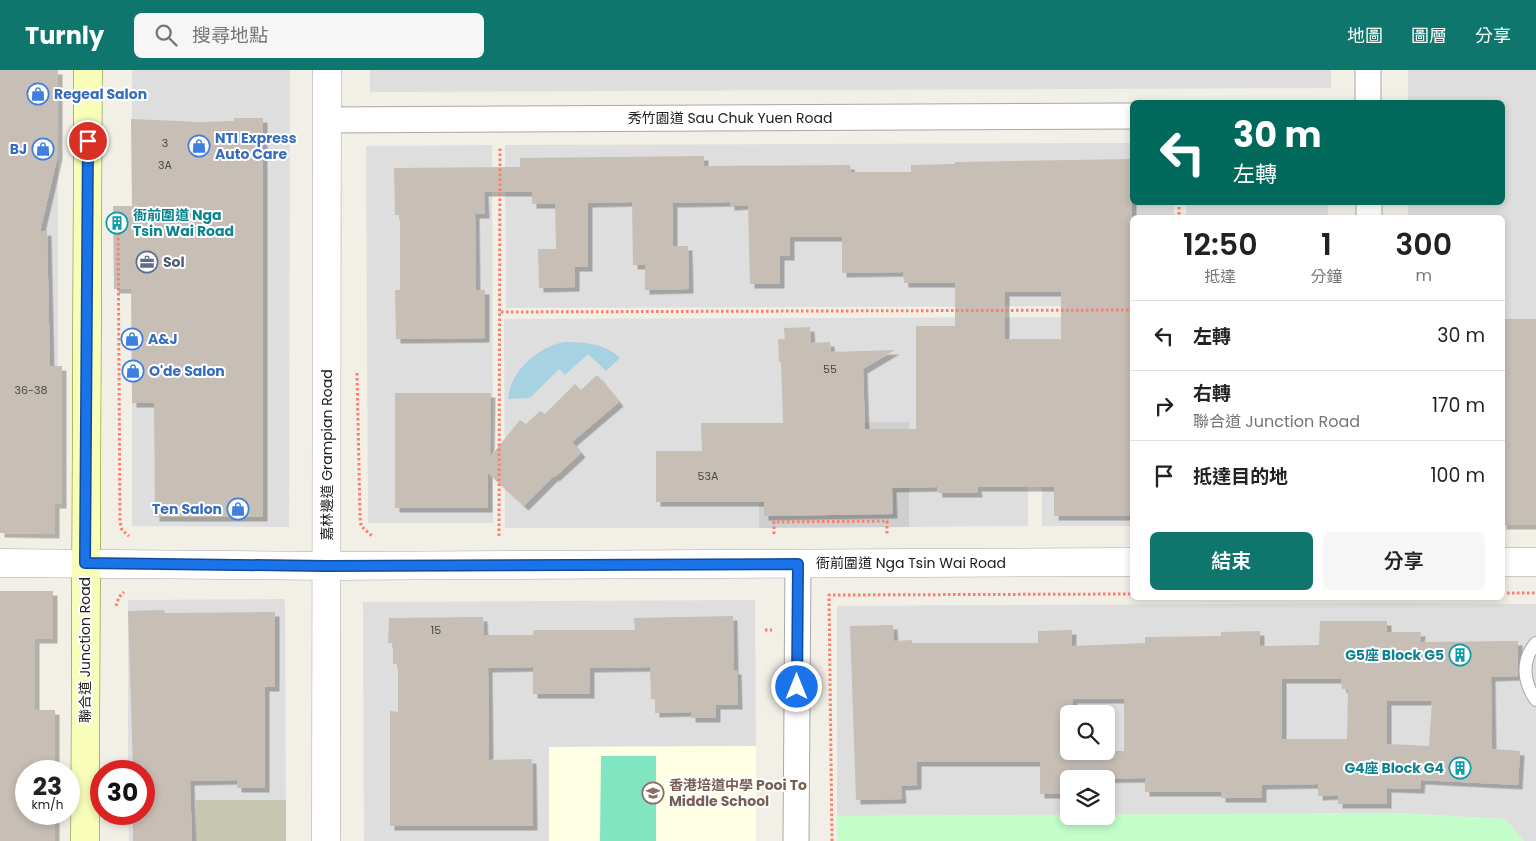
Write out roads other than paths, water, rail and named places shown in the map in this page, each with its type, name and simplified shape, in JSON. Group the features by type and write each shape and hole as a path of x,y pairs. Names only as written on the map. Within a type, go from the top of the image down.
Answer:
{"main road":[{"name":"聯合道 Junction Road","path":"85,841 88,70"}],"street":[{"name":"嘉林邊道 Grampian Road","path":"326,841 328,70"},
{"path":"1368,70 1368,100"},
{"name":"秀竹園道 Sau Chuk Yuen Road","path":"328,120 1130,116"},
{"name":"衙前圍道 Nga Tsin Wai Road","path":"0,563 326,566 1130,562"},
{"path":"1505,562 1536,562"},
{"path":"796,841 798,564"}],"lane":[{"path":"1536,642 1526,660 1525,674 1528,687 1536,700"}],"water":[{"path":"564,342 601,346 620,358 606,371 588,354 565,375 559,369 530,398 508,399 514,379 527,362 544,349"}],"place":[{"name":"Regeal Salon","path":"38,94"},
{"name":"NTI Express Auto Care","path":"199,146"},
{"name":"BJ","path":"43,149"},
{"name":"衙前圍道 Nga Tsin Wai Road","path":"117,223"},
{"name":"Sol","path":"147,262"},
{"name":"A&J","path":"132,339"},
{"name":"O'de Salon","path":"133,371"},
{"name":"Ten Salon","path":"238,509"},
{"name":"G5座 Block G5","path":"1460,655"},
{"name":"G4座 Block G4","path":"1460,768"},
{"name":"香港培道中學 Pooi To Middle School","path":"653,793"}]}
